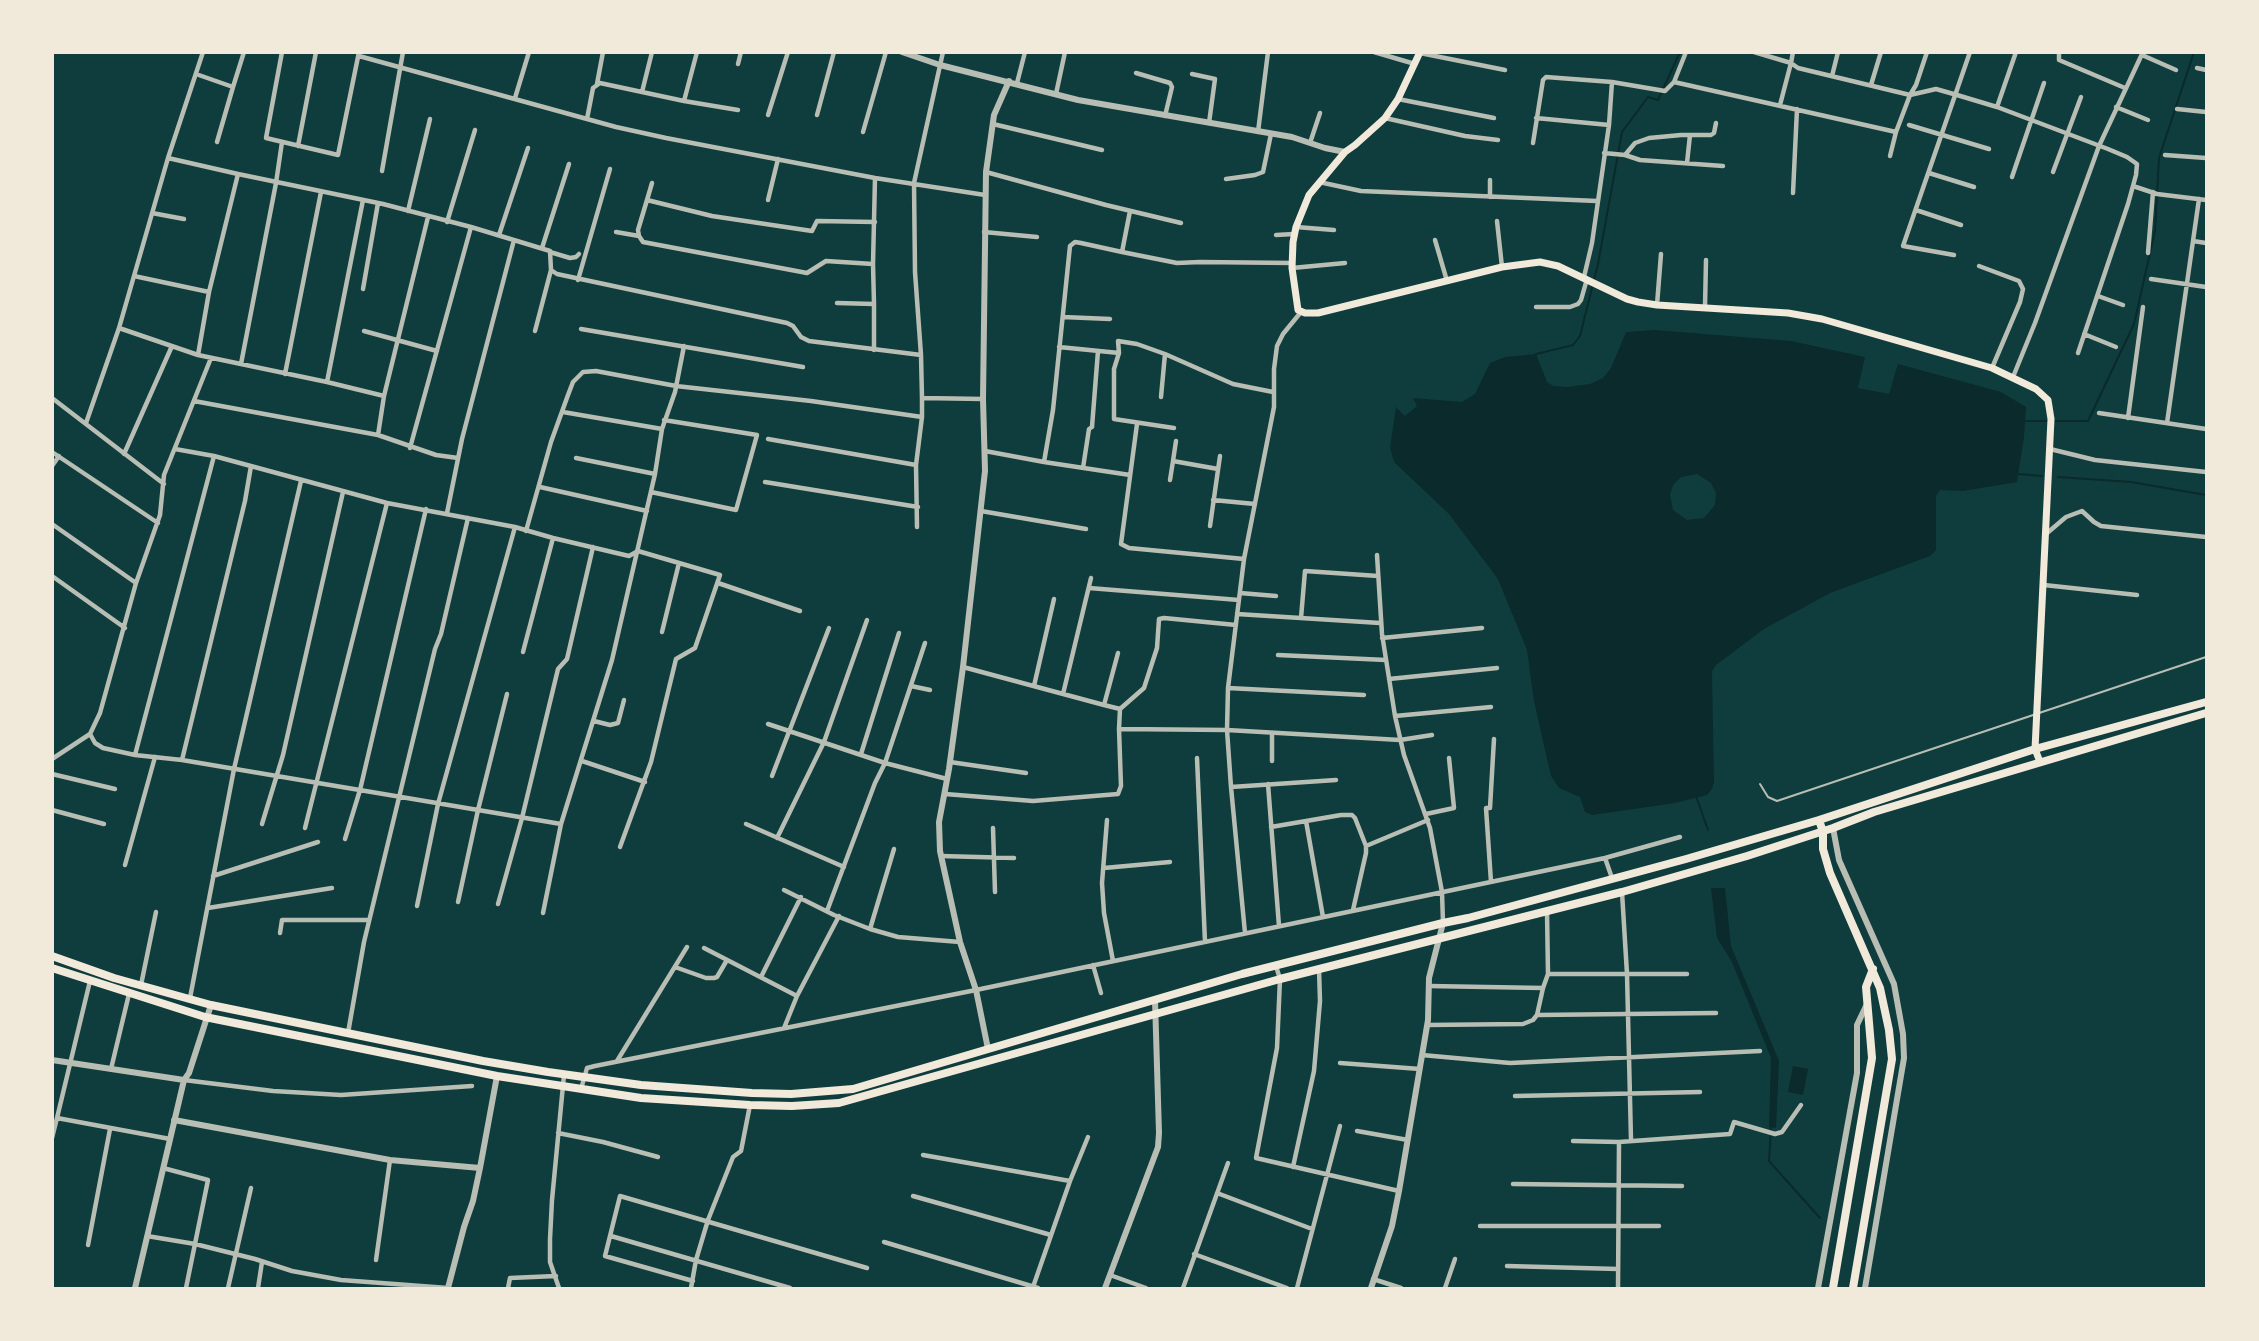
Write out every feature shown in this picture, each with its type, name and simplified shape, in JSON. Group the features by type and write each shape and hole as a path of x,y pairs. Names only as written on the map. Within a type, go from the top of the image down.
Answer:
{"main road":[{"path":"1420,53 1398,99 1385,118 1345,152 1309,195 1295,230 1292,266 1295,301 1301,312 1318,313 1502,267 1540,262 1558,266 1627,299 1657,305 1788,313 1822,319 1992,368 2013,377 2045,396 2050,408 2051,436 2035,749 2040,762"},
{"path":"52,956 114,978 211,1005 564,1074 641,1085 791,1094 853,1089 1276,965 1443,922 1468,918 1707,853 1819,820 1871,801 2035,749 2206,702"},
{"path":"53,968 205,1017 497,1077 641,1098 750,1106 839,1103 1280,979 1622,892 1823,832 1874,812 2206,713"},
{"path":"1871,801 1874,812"},
{"path":"1819,820 1823,832 1823,849 1830,873 1880,988 1889,1030 1892,1059 1853,1288"},
{"path":"1833,1288 1872,1058 1866,987 1873,969"}],"street":[{"path":"86,423 119,328 168,158 203,52"},
{"path":"217,142 244,52"},
{"path":"282,52 266,138 338,155 359,54 400,68 666,138 875,178 985,195"},
{"path":"298,146 316,52"},
{"path":"382,171 403,52"},
{"path":"515,98 529,52"},
{"path":"587,119 603,52"},
{"path":"642,92 652,52"},
{"path":"684,101 697,52"},
{"path":"738,64 741,52"},
{"path":"768,115 788,52"},
{"path":"817,115 834,52"},
{"path":"863,132 886,52"},
{"path":"902,52 940,65 1056,94 1165,116 1292,137 1345,152"},
{"path":"917,527 916,465 922,398 915,272 914,183 943,52"},
{"path":"1017,83 1025,52"},
{"path":"1056,94 1065,52"},
{"path":"1258,132 1268,52"},
{"path":"1374,52 1415,64"},
{"path":"1533,143 1536,118 1546,77 1612,82 1665,91 1674,82 1686,52"},
{"path":"1754,52 1791,63 1798,68 1910,95 1936,89 1957,95 1997,107 2099,146 2127,157 2136,164 2133,186 2078,353"},
{"path":"1780,105 1793,52"},
{"path":"1833,76 1838,52"},
{"path":"1871,85 1881,52"},
{"path":"1890,156 1896,132 1910,95 1916,86 1927,52"},
{"path":"1954,255 1903,246 1970,52"},
{"path":"1997,107 2016,52"},
{"path":"2059,52 2059,60 2125,88"},
{"path":"1420,53 1505,70"},
{"path":"2013,377 2099,146 2143,54 2176,70"},
{"path":"2197,68 2206,70"},
{"path":"1136,73 1170,83 1172,87 1165,116"},
{"path":"196,74 233,87"},
{"path":"1192,74 1215,79 1209,123"},
{"path":"989,1062 976,990 960,942 941,856 939,822 963,667 981,511 985,451 983,399 986,172 993,124 1009,81"},
{"path":"1536,307 1570,307 1578,304 1587,279 1609,125 1612,82"},
{"path":"1674,82 1896,132"},
{"path":"2012,177 2044,83"},
{"path":"597,84 738,110"},
{"path":"2053,172 2081,98"},
{"path":"1398,99 1494,118"},
{"path":"2116,107 2148,120"},
{"path":"1793,192 1797,109"},
{"path":"2177,109 2206,112"},
{"path":"1310,143 1320,113"},
{"path":"1385,118 1465,136 1498,140"},
{"path":"1536,118 1609,125"},
{"path":"408,211 430,119"},
{"path":"1624,155 1635,143 1649,138 1711,135 1714,133 1716,123"},
{"path":"993,124 1102,150"},
{"path":"1909,125 1989,149"},
{"path":"447,222 475,130"},
{"path":"1226,179 1263,172 1271,134"},
{"path":"1687,164 1690,135"},
{"path":"242,364 282,142"},
{"path":"499,235 528,148"},
{"path":"1604,153 1624,155 1640,160 1723,166"},
{"path":"2165,155 2206,158"},
{"path":"168,158 276,183 378,203 499,235 570,258 579,254"},
{"path":"768,201 778,159"},
{"path":"542,248 569,164"},
{"path":"578,280 610,169"},
{"path":"986,172 1181,223"},
{"path":"1929,173 1974,187"},
{"path":"198,355 209,292 238,174"},
{"path":"874,350 875,178"},
{"path":"1490,180 1490,197"},
{"path":"1318,182 1361,191 1597,201"},
{"path":"652,183 638,230 643,242 807,273 826,261 873,264"},
{"path":"2133,186 2155,193 2206,200"},
{"path":"285,374 321,192"},
{"path":"2148,253 2155,193"},
{"path":"2167,423 2199,199"},
{"path":"327,382 363,200"},
{"path":"647,200 712,216 812,231 817,221 875,222"},
{"path":"363,289 378,203"},
{"path":"1916,210 1960,225"},
{"path":"1122,252 1130,211"},
{"path":"152,213 184,219"},
{"path":"378,435 384,396 428,218"},
{"path":"1497,221 1502,267"},
{"path":"410,447 471,227"},
{"path":"1276,235 1295,230 1334,230"},
{"path":"616,232 639,236"},
{"path":"984,232 1037,237"},
{"path":"447,513 458,459 514,240"},
{"path":"1435,240 1447,281"},
{"path":"2193,241 2206,243"},
{"path":"1044,462 1053,410 1070,246 1075,242 1177,263 1292,266 1345,263"},
{"path":"535,331 551,270 550,252"},
{"path":"1657,305 1661,254"},
{"path":"1705,307 1706,260"},
{"path":"1979,267 2019,281 2023,289 2020,302 1992,368"},
{"path":"551,270 578,280 787,323 793,326 801,337 810,341 921,355"},
{"path":"134,276 209,292"},
{"path":"2151,279 2206,287"},
{"path":"2097,296 2123,304"},
{"path":"837,303 874,304"},
{"path":"2128,418 2143,307"},
{"path":"1245,933 1227,730 1228,688 1244,559 1274,407 1274,369 1277,346 1283,334 1301,312"},
{"path":"1063,317 1110,318"},
{"path":"119,328 198,355 384,396"},
{"path":"580,329 803,367"},
{"path":"364,331 437,351"},
{"path":"2084,334 2116,347"},
{"path":"1174,428 1114,419 1114,369 1119,353 1118,341 1137,344 1165,354 1233,384 1273,393"},
{"path":"124,454 172,346"},
{"path":"543,913 561,824 612,660 647,511 664,420 676,386 684,346"},
{"path":"1059,347 1119,353"},
{"path":"1083,468 1089,429 1092,427 1098,351"},
{"path":"1161,397 1165,354"},
{"path":"52,759 90,734 100,713 136,583 158,523 164,475 211,358"},
{"path":"526,531 551,442 573,382 583,372 596,371 676,386 812,401 922,417"},
{"path":"52,398 164,484"},
{"path":"922,398 983,399"},
{"path":"194,401 378,435 436,455 458,459"},
{"path":"562,412 662,429"},
{"path":"2099,413 2206,429"},
{"path":"651,492 736,510 757,435 664,420"},
{"path":"1137,424 1121,537 1123,545 1129,548 1244,559"},
{"path":"768,439 916,465"},
{"path":"1170,480 1176,441"},
{"path":"175,449 214,456 387,503 515,527 629,556 638,551 720,575 695,648 676,659 645,782 620,847"},
{"path":"2050,449 2095,460 2206,472"},
{"path":"985,451 1130,475"},
{"path":"52,452 158,523"},
{"path":"52,466 59,456"},
{"path":"135,755 214,456"},
{"path":"1210,526 1220,456"},
{"path":"576,458 655,474"},
{"path":"1173,461 1218,469"},
{"path":"182,760 245,501 251,466"},
{"path":"190,998 234,769 301,481"},
{"path":"765,482 918,507"},
{"path":"540,487 647,511"},
{"path":"262,824 277,776 343,492"},
{"path":"1214,500 1255,504"},
{"path":"305,828 387,503"},
{"path":"345,839 360,790 426,509"},
{"path":"2046,534 2067,517 2082,510 2101,526 2206,537"},
{"path":"981,511 1086,529"},
{"path":"348,1033 369,920 468,518"},
{"path":"52,525 136,583"},
{"path":"417,906 438,804 515,527"},
{"path":"523,652 554,538"},
{"path":"498,904 522,818 558,669 567,659 593,547"},
{"path":"1371,1288 1392,1226 1400,1191 1427,1025 1429,986 1443,922 1442,892 1427,817 1400,740 1395,716 1380,623 1377,555"},
{"path":"662,632 679,563"},
{"path":"1301,618 1305,571 1378,576"},
{"path":"52,576 125,628"},
{"path":"1064,693 1091,578"},
{"path":"717,583 800,610"},
{"path":"2044,585 2137,595"},
{"path":"1089,588 1239,600"},
{"path":"1240,593 1276,596"},
{"path":"1034,686 1054,599"},
{"path":"1237,614 1380,623"},
{"path":"945,794 1033,801 1118,794 1121,786 1120,709 1144,688 1157,648 1159,619 1236,625"},
{"path":"777,838 824,742 867,620"},
{"path":"772,776 829,627"},
{"path":"1382,639 1482,628"},
{"path":"861,754 899,633"},
{"path":"827,911 875,783 885,763 925,643"},
{"path":"1104,705 1118,653"},
{"path":"1278,655 1386,660"},
{"path":"963,667 1120,709"},
{"path":"1389,679 1497,668"},
{"path":"911,686 930,690"},
{"path":"1228,688 1364,695"},
{"path":"458,902 507,694"},
{"path":"594,721 610,725 618,723 624,700"},
{"path":"1395,716 1491,708"},
{"path":"768,724 885,763 947,779"},
{"path":"1119,729 1227,730 1400,740 1432,735"},
{"path":"1272,733 1272,761"},
{"path":"90,734 95,742 104,748 135,755 182,760 561,824"},
{"path":"1491,882 1486,808 1490,808 1494,739"},
{"path":"125,865 155,757"},
{"path":"1197,758 1205,942"},
{"path":"1366,846 1427,817 1454,808 1449,758"},
{"path":"582,760 645,782"},
{"path":"950,762 1026,773"},
{"path":"52,774 115,789"},
{"path":"1231,787 1336,780"},
{"path":"1268,784 1279,926"},
{"path":"52,810 104,824"},
{"path":"1271,827 1352,815 1357,821 1366,846 1365,862 1353,910"},
{"path":"1107,820 1104,913 1113,961"},
{"path":"1306,821 1323,917"},
{"path":"746,824 844,867"},
{"path":"993,828 995,892"},
{"path":"1833,828 1839,860 1894,984 1903,1034 1904,1058 1865,1288"},
{"path":"581,1089 587,1068 617,1061 976,990 1605,858 1680,837"},
{"path":"213,876 318,842"},
{"path":"870,929 894,849"},
{"path":"941,856 1014,858"},
{"path":"1605,858 1612,878"},
{"path":"1104,868 1170,862"},
{"path":"208,908 332,888"},
{"path":"784,890 870,929 898,937 960,942"},
{"path":"1622,892 1627,974 1631,1140"},
{"path":"761,977 801,897"},
{"path":"1427,1025 1523,1024 1528,1023 1537,1015 1548,974 1547,910"},
{"path":"141,985 156,912"},
{"path":"784,1028 797,996 839,916"},
{"path":"280,933 282,920 369,920"},
{"path":"617,1061 687,947"},
{"path":"704,948 797,996"},
{"path":"675,967 706,978 714,978 717,977 727,960"},
{"path":"1093,965 1101,993"},
{"path":"1276,965 1280,979 1277,1048 1256,1158 1400,1191"},
{"path":"1293,1167 1314,1071 1320,1001 1319,969"},
{"path":"1548,974 1687,974"},
{"path":"52,1138 90,981"},
{"path":"1429,986 1543,988"},
{"path":"111,1069 129,994"},
{"path":"1105,1288 1158,1147 1155,1000"},
{"path":"1818,1288 1857,1073 1857,1025 1868,1003"},
{"path":"135,1288 184,1080 189,1072 205,1017 211,1005"},
{"path":"1537,1015 1716,1013"},
{"path":"1422,1055 1510,1063 1760,1051"},
{"path":"52,1060 273,1091 341,1095 471,1086"},
{"path":"1340,1063 1420,1069"},
{"path":"559,1288 550,1262 550,1239 564,1074"},
{"path":"147,1236 195,1244 292,1271 356,1281 448,1288 473,1201 497,1077"},
{"path":"1515,1096 1700,1092"},
{"path":"1572,1141 1619,1142 1730,1134 1734,1122 1775,1134 1782,1132 1801,1105"},
{"path":"691,1288 696,1260 708,1220 733,1157 741,1151 750,1106"},
{"path":"57,1118 170,1139"},
{"path":"174,1120 390,1160 480,1168"},
{"path":"1297,1288 1340,1125"},
{"path":"88,1245 110,1129"},
{"path":"1357,1131 1408,1140"},
{"path":"558,1133 658,1157"},
{"path":"884,1242 1036,1288 1051,1235 1070,1181 1089,1137"},
{"path":"1618,1288 1619,1142"},
{"path":"923,1155 1070,1181"},
{"path":"376,1260 390,1160"},
{"path":"1184,1288 1194,1254 1228,1163"},
{"path":"163,1168 208,1180 186,1288"},
{"path":"1513,1184 1682,1186"},
{"path":"228,1288 251,1188"},
{"path":"1217,1193 1312,1229"},
{"path":"693,1281 605,1256 620,1196 867,1268"},
{"path":"912,1196 1051,1235"},
{"path":"1480,1226 1659,1226"},
{"path":"611,1236 790,1288"},
{"path":"1194,1254 1287,1288"},
{"path":"1445,1288 1455,1259"},
{"path":"258,1288 262,1262"},
{"path":"1507,1266 1618,1269"},
{"path":"1110,1275 1146,1288"},
{"path":"508,1288 510,1278 556,1276"},
{"path":"1373,1280 1401,1288"},
{"path":"355,1288 356,1281"}],"lane":[{"path":"1760,784 1768,797 1777,801 2206,657"}],"water":[{"path":"1655,330 1791,341 1865,357 1858,388 1889,394 1898,364 2001,392 2026,407 2024,437 2017,482 1963,491 1940,490 1936,496 1936,550 1930,556 1830,593 1764,629 1716,665 1712,671 1714,782 1707,795 1675,803 1592,815 1585,812 1580,797 1559,788 1551,776 1534,701 1527,650 1498,579 1449,514 1394,462 1390,448 1396,407 1405,416 1417,406 1413,398 1462,402 1475,394 1490,363 1505,357 1536,354 1547,382 1553,386 1568,387 1590,384 1603,378 1611,368 1626,332","holes":["1697,474 1711,483 1716,493 1715,505 1704,518 1687,520 1673,510 1670,495 1673,485 1681,477"]},
{"path":"1711,888 1725,888 1731,946 1779,1061 1776,1128 1769,1127 1771,1058 1732,962 1717,938"},
{"path":"1793,1066 1808,1069 1803,1095 1788,1092"}],"waterway":[{"path":"1536,357 1536,354 1573,345 1580,336 1598,264 1622,132 1648,97 1658,100 1680,52"},
{"path":"2025,421 2088,421 2134,324 2155,231 2159,158 2194,52"},
{"path":"2018,474 2042,476"},
{"path":"2058,477 2131,482 2206,495"},
{"path":"1696,796 1708,830"},
{"path":"1771,1127 1769,1161 1820,1218"}]}
